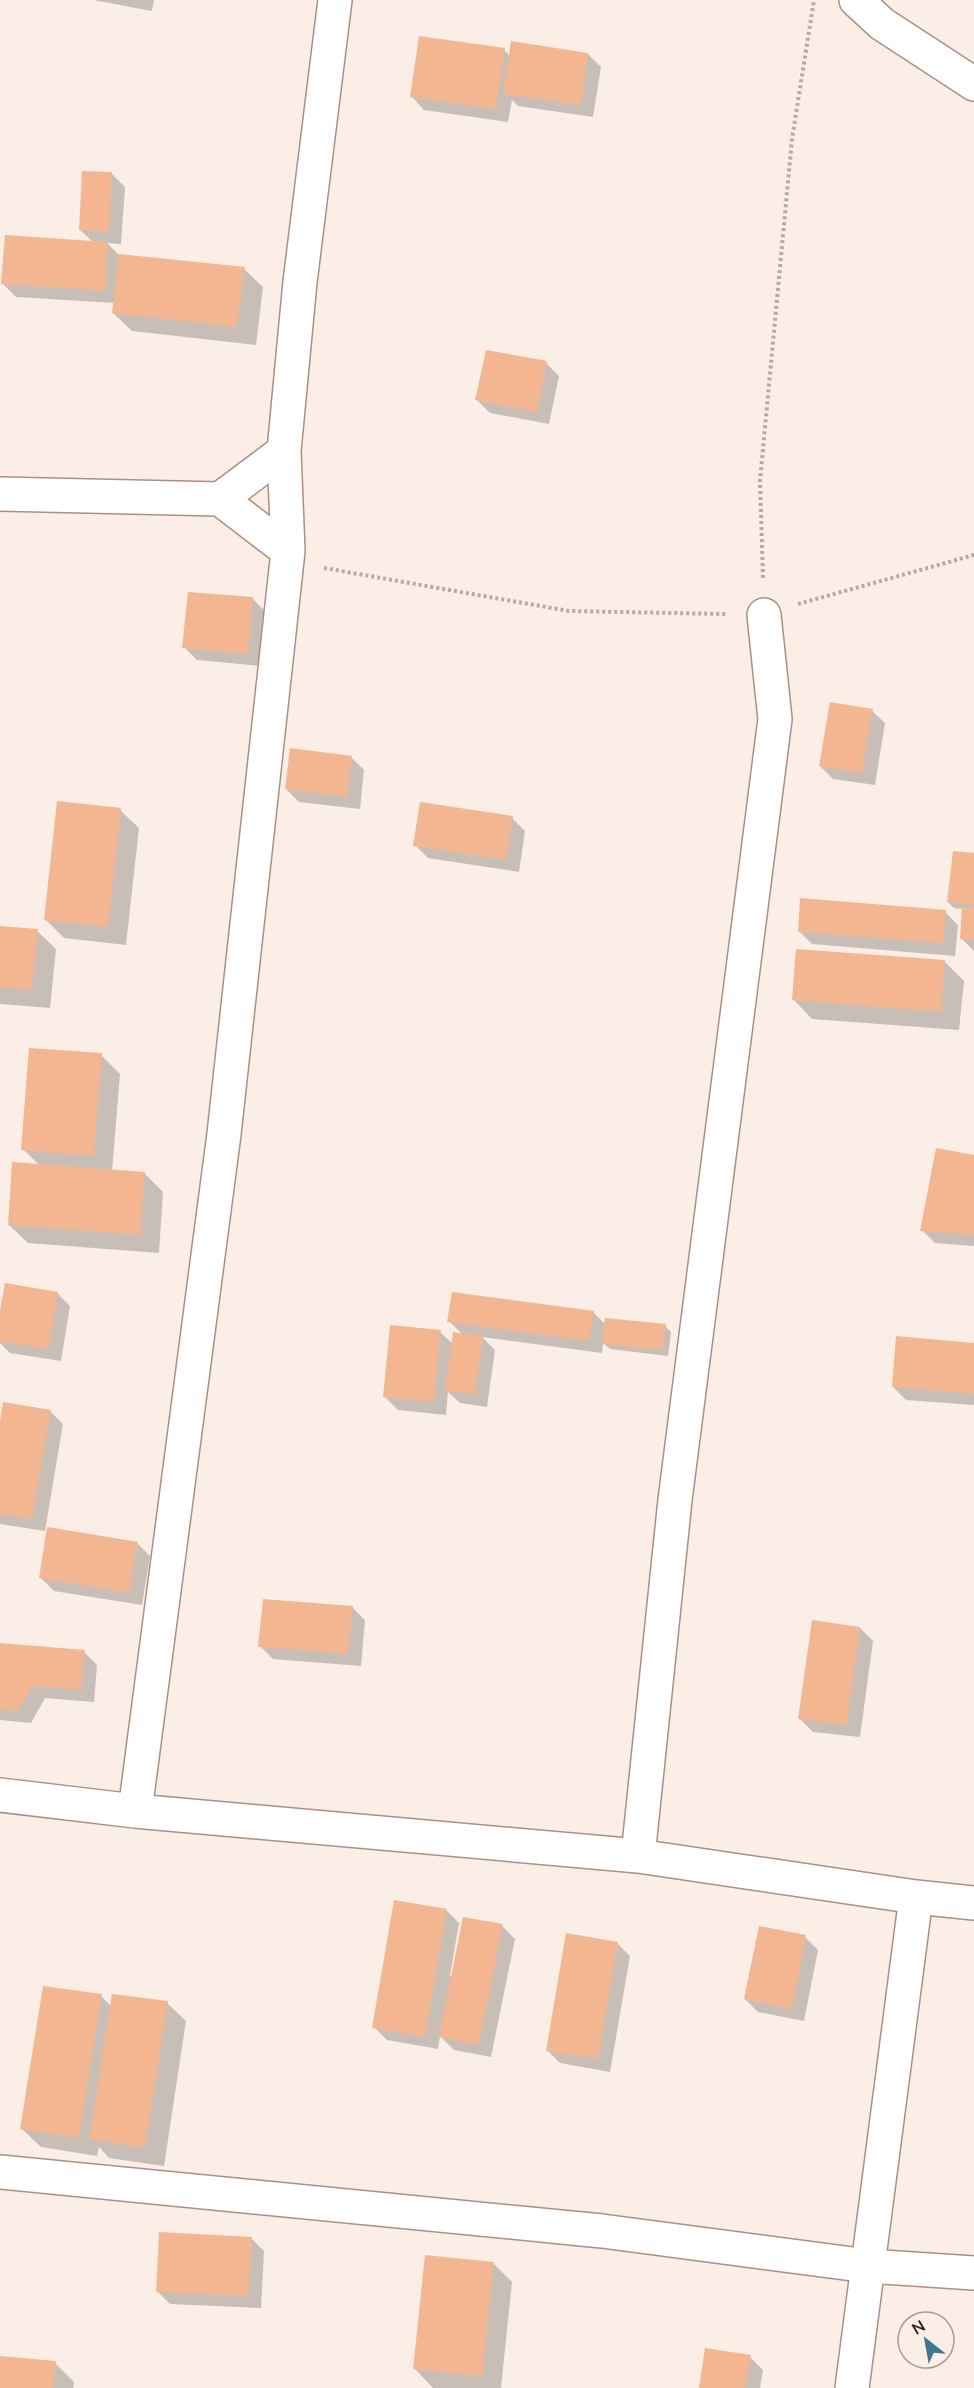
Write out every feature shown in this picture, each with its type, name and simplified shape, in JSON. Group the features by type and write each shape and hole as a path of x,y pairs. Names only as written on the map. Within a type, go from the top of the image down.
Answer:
{"street":[{"path":"135,1811 224,1134 288,550 284,451 300,282 335,0"},
{"path":"856,0 882,24 974,84"},
{"path":"220,499 284,451"},
{"path":"0,494 220,499 288,550"},
{"path":"638,1856 675,1500 775,719 764,615"},
{"path":"0,1795 135,1811 638,1856 916,1897 974,1903"},
{"path":"852,2388 916,1897"},
{"path":"0,2172 602,2231 868,2266 974,2273"}],"path":[{"path":"764,615 760,481 792,139 814,0"},
{"path":"288,550 320,567 569,611 764,615 974,555"}],"building":[{"path":"419,36 505,48 496,109 410,97"},
{"path":"511,41 588,53 581,105 503,94"},
{"path":"82,171 112,172 109,232 79,230"},
{"path":"5,235 108,242 105,291 1,284"},
{"path":"119,254 245,267 237,327 112,313"},
{"path":"486,350 547,361 537,412 475,400"},
{"path":"188,592 253,597 248,654 182,648"},
{"path":"830,702 873,709 862,773 819,766"},
{"path":"290,748 352,756 347,797 285,789"},
{"path":"57,801 121,808 108,927 44,920"},
{"path":"420,802 513,816 506,860 413,846"},
{"path":"953,851 974,853 974,905 947,902"},
{"path":"800,898 946,910 943,943 798,932"},
{"path":"962,907 974,908 974,940 960,939"},
{"path":"0,926 38,929 32,990 0,987"},
{"path":"796,949 945,960 941,1012 792,1000"},
{"path":"29,1048 102,1053 94,1156 21,1150"},
{"path":"936,1148 974,1155 974,1235 920,1231"},
{"path":"12,1162 145,1172 140,1235 8,1225"},
{"path":"5,1283 58,1292 49,1349 0,1341 0,1311"},
{"path":"452,1292 594,1311 589,1341 447,1322"},
{"path":"605,1318 666,1324 662,1350 602,1344"},
{"path":"390,1325 441,1330 434,1402 383,1397"},
{"path":"453,1332 483,1336 475,1394 445,1391"},
{"path":"896,1336 974,1343 974,1394 892,1387"},
{"path":"3,1402 51,1410 32,1519 0,1514 0,1421"},
{"path":"47,1527 138,1542 129,1593 39,1578"},
{"path":"263,1599 353,1606 348,1654 258,1647"},
{"path":"812,1620 860,1627 847,1725 798,1719"},
{"path":"0,1643 85,1650 81,1690 32,1686 18,1711 0,1709"},
{"path":"394,1900 447,1909 425,2037 372,2028"},
{"path":"463,1917 503,1924 479,2045 439,2037"},
{"path":"759,1926 806,1935 792,2009 744,1999"},
{"path":"566,1933 618,1942 598,2059 546,2051"},
{"path":"43,1986 102,1994 79,2138 20,2129"},
{"path":"112,1994 168,2001 145,2148 89,2139"},
{"path":"159,2232 252,2237 248,2296 156,2292"},
{"path":"425,2255 494,2262 482,2376 413,2369"},
{"path":"705,2348 751,2355 745,2388 699,2388"},
{"path":"0,2356 56,2361 53,2388 0,2388"}]}
